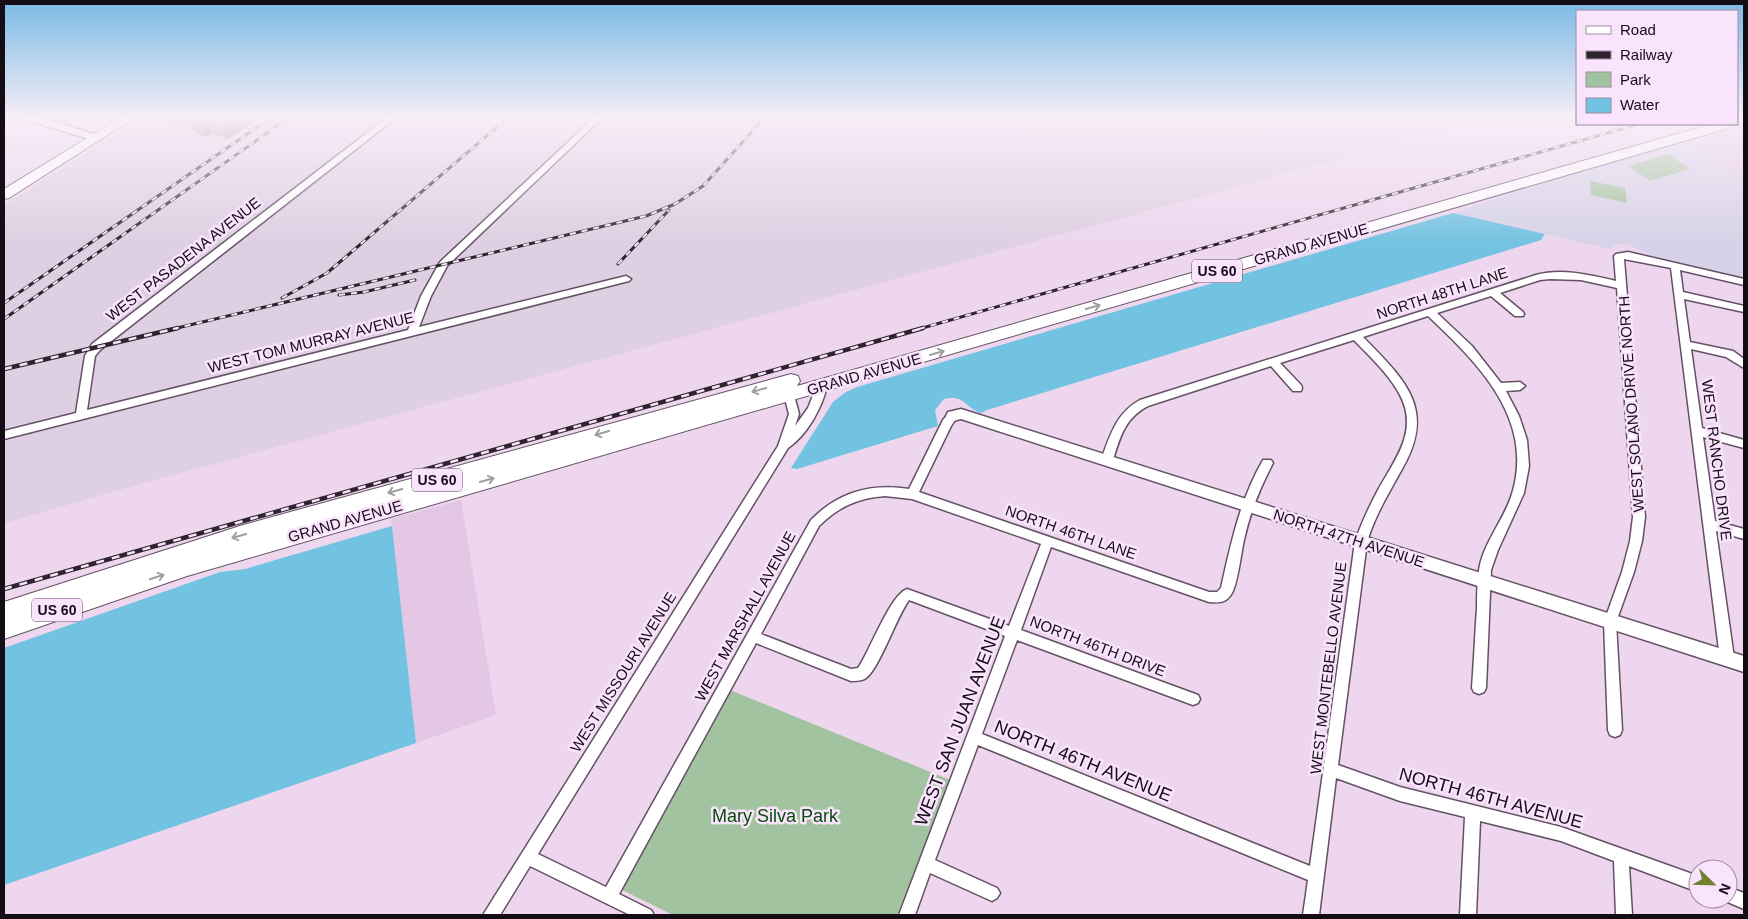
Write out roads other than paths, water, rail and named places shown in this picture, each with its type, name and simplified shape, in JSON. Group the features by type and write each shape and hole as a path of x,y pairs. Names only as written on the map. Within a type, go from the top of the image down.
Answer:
{"highway":[{"name":"GRAND AVENUE","path":"4,629 108,585 251,532 873,358 1566,159"},
{"name":"GRAND AVENUE","path":"4,612 187,567 822,386 1606,159"},
{"path":"790,395 792,389 798,385 860,367 873,358"},
{"path":"4,602 62,585 108,585"},
{"path":"4,640 62,618 108,585"}],"main road":[{"path":"4,195 62,159"}],"street":[{"name":"WEST PASADENA AVENUE","path":"81,416 90,356 96,346 338,159"},
{"path":"412,332 426,296 443,264 555,159"},
{"name":"WEST SOLANO DRIVE NORTH","path":"1615,730 1610,622 1628,572 1636,541 1639,517 1619,256 1623,255 1675,266"},
{"path":"1675,266 1744,282"},
{"name":"WEST RANCHO DRIVE","path":"1675,266 1727,658"},
{"name":"NORTH 48TH LANE","path":"1107,460 1121,421 1134,407 1551,275 1576,276 1622,286"},
{"name":"WEST TOM MURRAY AVENUE","path":"4,435 626,279"},
{"path":"1493,292 1519,314"},
{"path":"1678,294 1744,309"},
{"path":"1430,312 1468,348 1499,387 1509,405 1520,435 1522,473 1517,495 1488,557 1484,581 1479,688"},
{"name":"WEST MONTEBELLO AVENUE","path":"1311,915 1361,542 1368,518 1405,455 1412,437 1413,419 1408,401 1398,383 1356,336"},
{"path":"1685,344 1729,354 1744,364"},
{"path":"1273,362 1297,388"},
{"name":"WEST MISSOURI AVENUE","path":"491,915 783,447 797,432 820,397 822,386"},
{"path":"1499,387 1520,386"},
{"name":"WEST MISSOURI AVENUE","path":"783,447 794,414 790,395"},
{"name":"NORTH 47TH AVENUE","path":"953,416 961,414 1744,664"},
{"path":"912,494 947,423 953,416"},
{"path":"1696,431 1744,444"},
{"path":"1247,505 1267,463"},
{"name":"WEST MARSHALL AVENUE","path":"609,897 752,636 815,524 824,512 838,503 873,491 893,490 912,494"},
{"name":"NORTH 46TH LANE","path":"912,494 1209,597 1220,598 1227,590 1247,505"},
{"path":"1708,524 1744,534"},
{"name":"WEST SAN JUAN AVENUE","path":"907,915 1048,540"},
{"name":"NORTH 46TH DRIVE","path":"752,636 851,675 862,674 870,664 898,604 906,594 1193,699"},
{"name":"NORTH 46TH AVENUE","path":"974,737 1316,876"},
{"name":"NORTH 46TH AVENUE","path":"1331,769 1400,794 1561,834 1688,880"},
{"path":"1468,915 1473,811"},
{"path":"1621,856 1624,915"},
{"path":"528,857 646,915"},
{"path":"926,864 992,893"}],"water":[{"path":"1453,213 1545,234 1541,240 981,413 956,398 944,399 935,410 938,426 797,469 791,468 833,402 846,392 857,387"},
{"path":"392,526 416,743 4,885 4,648 220,572 245,569"}],"railway":[{"path":"4,303 211,159"},
{"path":"4,319 230,159"},
{"path":"282,298 327,273 460,159"},
{"path":"173,329 646,216 675,204 703,186 727,159"},
{"path":"919,329 1516,159"},
{"path":"618,264 669,210"},
{"path":"339,295 364,292 415,280"},
{"path":"4,369 178,328"},
{"path":"4,589 923,328"}],"park label":[{"name":"Mary Silva Park","path":"775,816"}]}
